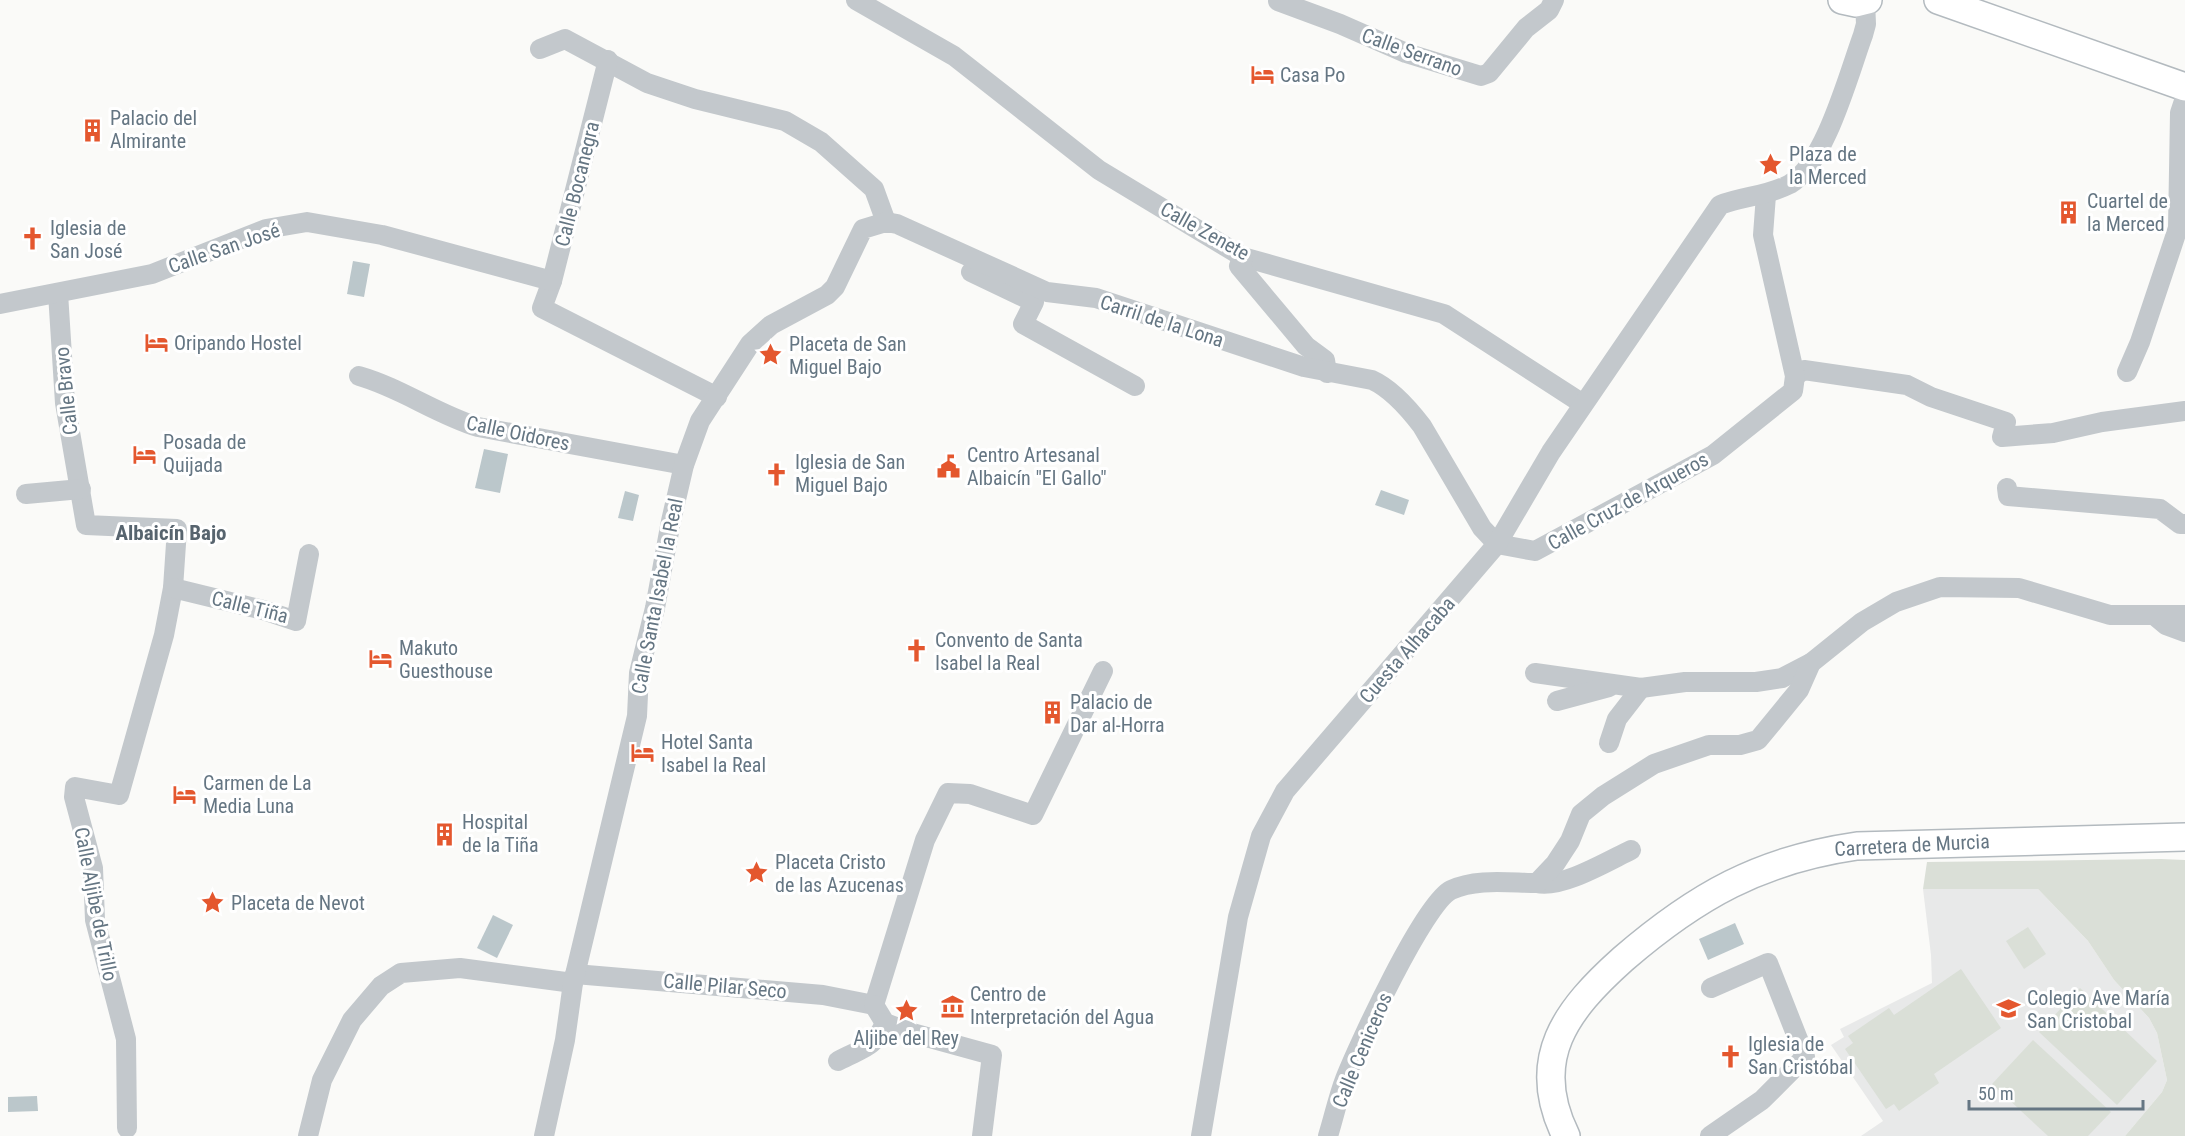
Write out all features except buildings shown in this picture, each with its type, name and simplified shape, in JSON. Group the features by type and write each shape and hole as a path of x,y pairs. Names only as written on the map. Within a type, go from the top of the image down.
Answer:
{"main road":[{"path":"1940,0 2185,87"},
{"name":"Carretera de Murcia","path":"1566,1136 1553,1100 1550,1076 1556,1042 1565,1021 1584,995 1657,930 1693,903 1735,881 1789,860 1820,851 1857,846 2185,837"}],"street":[{"name":"Calle Zenete","path":"856,0 954,56 1099,171 1243,257 1444,314 1583,404"},
{"name":"Calle Serrano","path":"1278,1 1340,24 1406,53 1481,76 1488,73 1526,28 1549,10 1554,0"},
{"path":"1861,6 1825,140 1793,182 1767,195 1763,233 1795,376 1804,370 1907,385 1931,397 2006,422 2002,437 2053,433 2102,422 2185,411"},
{"path":"540,49 566,39 647,83 695,99 785,121 821,142 874,189 886,222 863,229 835,287 827,295 771,324 750,344 712,395"},
{"name":"Calle Bocanegra","path":"608,60 552,281 543,308 712,395"},
{"path":"2127,372 2140,342 2178,228 2180,113 2185,98"},
{"name":"Cuesta Alhacaba","path":"1201,1136 1238,917 1261,836 1285,791 1497,544 1551,452 1720,205 1741,196 1767,195"},
{"name":"Calle San José","path":"0,304 152,274 266,230 307,222 382,235 552,281"},
{"name":"Carril de la Lona","path":"886,222 1047,292 1096,298 1327,374 1372,380 1381,384 1411,411 1452,473 1482,528 1497,544"},
{"path":"933,241 928,252 1034,302 1023,324 1135,386"},
{"path":"1243,257 1239,266 1306,346 1325,360 1327,374"},
{"name":"Calle Bravo","path":"58,292 65,403 86,525 177,529 173,588"},
{"name":"Calle Oidores","path":"359,375 448,418 478,427 684,465"},
{"name":"Calle Cruz de Arqueros","path":"1497,544 1536,551 1680,475 1713,455 1793,391 1795,376"},
{"name":"Calle Santa Isabel la Real","path":"544,1136 565,1040 574,978 637,716 639,673 684,465 712,395"},
{"path":"2007,488 2008,496 2160,509 2180,524 2185,524"},
{"path":"26,494 81,489"},
{"name":"Calle Tiña","path":"173,588 296,621 309,554"},
{"path":"1535,673 1614,686 1641,688 1685,682 1782,678 1811,663 1862,622 1887,607 1940,587 2019,588 2110,615 2185,615"},
{"name":"Calle Aljibe de Trillo","path":"127,1128 126,1039 95,920 93,868 74,796 75,787 119,795 164,635 173,588"},
{"path":"2154,615 2166,626 2185,632"},
{"path":"1537,883 1556,864 1570,841 1581,814 1603,796 1654,764 1708,745 1740,745 1758,740 1799,690 1811,663"},
{"path":"982,1136 992,1055 885,1023 874,1005 925,840 948,793 970,794 1033,815 1103,672"},
{"path":"1557,701 1614,686"},
{"path":"1609,744 1617,719 1641,688"},
{"name":"Calle Ceniceros","path":"1328,1136 1345,1080 1399,966 1427,916 1450,890 1475,883 1545,885 1579,874 1631,850"},
{"path":"1710,1136 1762,1100 1806,1057 1768,963 1711,988"},
{"name":"Calle Pilar Seco","path":"308,1136 322,1080 352,1020 381,986 401,973 460,968 823,995 874,1005"},
{"path":"838,1060 872,1046 885,1023"}],"shaded area":[{"path":"353,261 370,264 364,297 347,294"},
{"path":"484,449 508,454 500,493 475,488"},
{"path":"1381,490 1409,500 1404,515 1375,505"},
{"path":"625,491 639,495 633,521 618,518"},
{"path":"2185,860 2185,1136 2125,1136 2162,1092 2167,1080 2157,1033 2149,1018 2114,980 2088,941 2038,889 1923,889 1927,862"},
{"name":"Colegio Ave María San Cristobal","path":"1923,889 2038,889 2088,941 2114,980 2149,1018 2157,1033 2167,1080 2162,1092 2125,1136 1861,1136 1883,1121 1831,1045 1844,1037 1840,1029 1932,983"},
{"path":"493,915 513,925 497,958 477,948"},
{"path":"1735,923 1744,944 1708,960 1699,939"},
{"path":"2028,927 2046,954 2024,969 2006,941"},
{"path":"1961,969 2001,1028 1934,1074 1939,1083 1899,1111 1894,1104 1886,1109 1845,1049 1853,1043 1848,1036 1889,1008 1894,1015"},
{"path":"2080,988 2157,1061 2117,1105 2039,1032"},
{"path":"2033,1040 2111,1112 2088,1136 2048,1136 1992,1084"},
{"path":"37,1096 38,1111 8,1112 8,1097"}],"place":[{"name":"Casa Po","path":"1262,75"},
{"name":"Palacio del Almirante","path":"92,130"},
{"name":"Plaza de la Merced","path":"1771,165"},
{"name":"Cuartel de la Merced","path":"2069,212"},
{"name":"Iglesia de San José","path":"32,239"},
{"name":"Oripando Hostel","path":"156,343"},
{"name":"Placeta de San Miguel Bajo","path":"771,355"},
{"name":"Posada de Quijada","path":"145,454"},
{"name":"Centro Artesanal Albaicín \"El Gallo\"","path":"949,467"},
{"name":"Iglesia de San Miguel Bajo","path":"777,474"},
{"name":"Convento de Santa Isabel la Real","path":"917,651"},
{"name":"Makuto Guesthouse","path":"381,659"},
{"name":"Palacio de Dar al-Horra","path":"1052,713"},
{"name":"Hotel Santa Isabel la Real","path":"643,753"},
{"name":"Carmen de La Media Luna","path":"185,794"},
{"name":"Hospital de la Tiña","path":"444,834"},
{"name":"Placeta Cristo de las Azucenas","path":"757,873"},
{"name":"Placeta de Nevot","path":"213,903"},
{"name":"Centro de Interpretación del Agua","path":"952,1006"},
{"name":"Colegio Ave María San Cristobal","path":"2009,1009"},
{"name":"Aljibe del Rey","path":"906,1010"},
{"name":"Iglesia de San Cristóbal","path":"1730,1056"}],"district":[{"name":"Albaicín Bajo","path":"171,533"}]}
